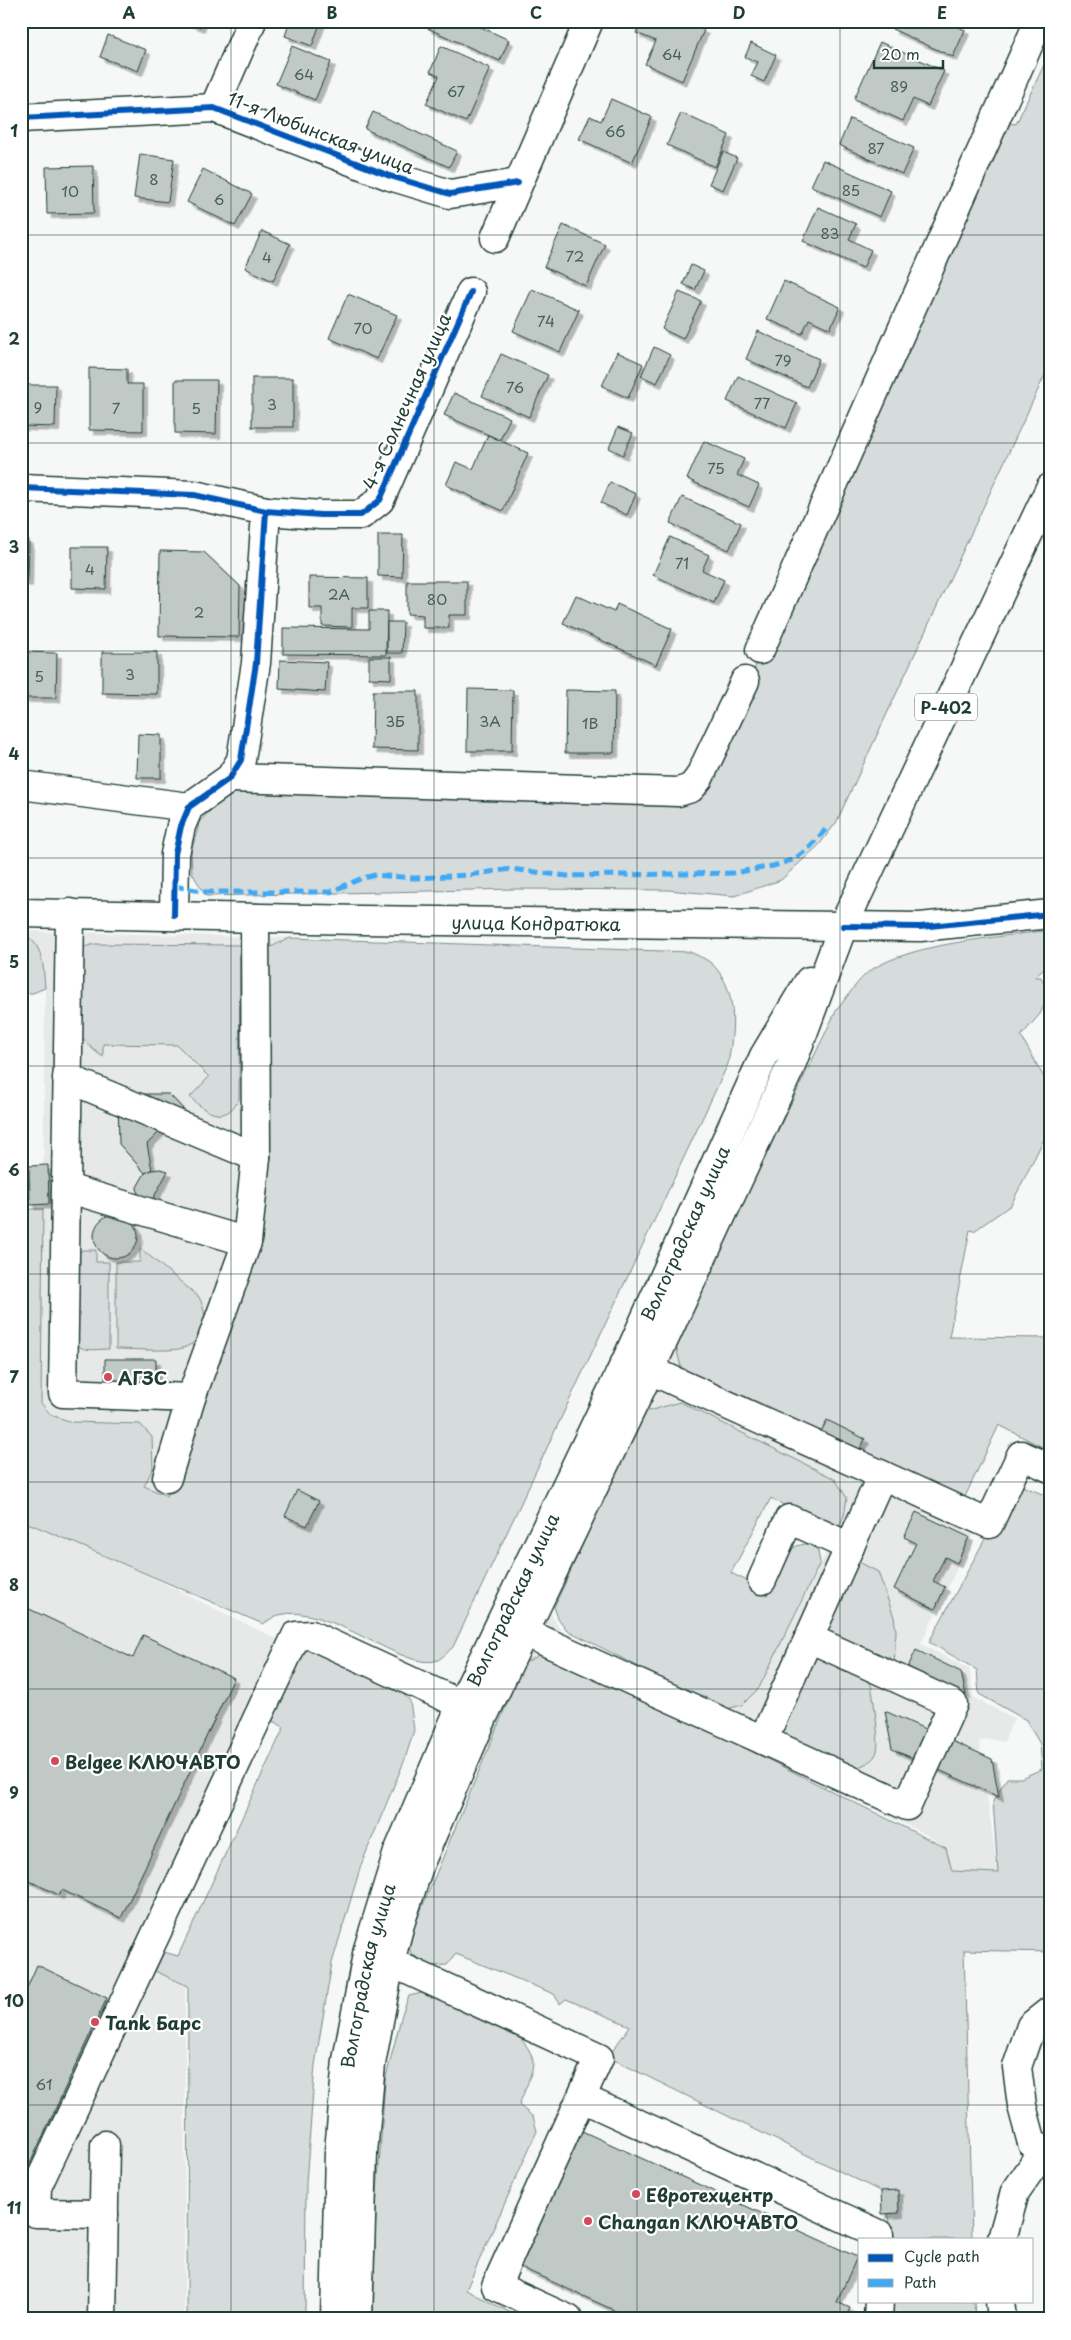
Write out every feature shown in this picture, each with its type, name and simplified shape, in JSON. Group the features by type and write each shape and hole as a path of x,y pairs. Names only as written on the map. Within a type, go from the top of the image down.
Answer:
{"main road":[{"path":"214,108 252,21"},
{"path":"495,238 589,21"},
{"path":"760,650 1039,21"},
{"name":"11-я Любинская улица","path":"21,118 214,108 390,176 450,194 518,184"},
{"name":"4-я Солнечная улица","path":"266,511 321,515 361,515 380,500 471,292"},
{"path":"21,488 194,495 266,511 256,662 241,760 230,778 189,807 181,826 175,854 174,915"},
{"name":"Волгоградская улица","path":"335,2319 340,2133 347,2060 368,1949 398,1852 473,1709 626,1361 764,1056 843,926 1041,525 1050,488"},
{"path":"230,778 678,792 690,788 699,778 745,681"},
{"path":"21,785 189,807"},
{"name":"улица Кондратюка","path":"21,913 920,927 1050,914"},
{"path":"70,913 63,1394 192,1398"},
{"path":"167,1478 192,1398 247,1242 256,1157 255,918"},
{"name":"Волгоградская улица","path":"358,2319 365,2123 371,2064 390,1962 420,1863 473,1709 524,1632 650,1370 790,1068 843,926"},
{"path":"67,1078 256,1157"},
{"path":"67,1188 247,1242"},
{"path":"650,1370 990,1524 1021,1455 1050,1468"},
{"path":"763,1740 882,1475"},
{"path":"762,1580 789,1519 850,1547"},
{"path":"524,1632 907,1806 953,1704 809,1638"},
{"path":"104,2214 36,2213 37,2187 296,1636 311,1635 473,1709"},
{"path":"390,1962 599,2058 496,2286 568,2319"},
{"path":"1002,2238 1015,2192 1047,2150 1032,2143 1022,2106 1017,2066 1032,2026 1050,2011"},
{"path":"582,2098 879,2234 879,2238"},
{"path":"102,2319 105,2144"},
{"path":"1000,2302 1002,2319"}],"shaded area":[{"path":"1050,52 1050,364 836,823 819,845 781,880 734,896 668,890 515,889 206,896 192,873 191,852 200,821 227,794 245,789 695,799 1003,122 1016,124"},
{"path":"1050,930 1050,964 1035,977 1041,977 1049,995 1040,1014 1021,1036 1046,1081 1048,1131 1011,1205 974,1231 970,1230 949,1337 1050,1338 1050,1451 999,1425 962,1503 696,1380 681,1367 675,1342 836,1011 862,978 871,970 889,961 933,947"},
{"path":"21,931 290,938 282,940 255,1248 167,1496 144,1486 153,1468 140,1424 72,1422 51,1415 41,1403 45,988 30,937"},
{"path":"21,932 34,943 43,963 45,988 33,993 21,993"},
{"path":"290,938 690,952 711,963 720,973 730,997 733,1024 728,1064 453,1647 438,1660 424,1662 406,1657 320,1618 298,1613 273,1617 263,1624 21,1520 21,1209 43,1209 41,1403 51,1415 72,1422 140,1424 152,1437 153,1468 144,1486 167,1496 255,1248 266,949"},
{"path":"95,944 240,945 239,1099 228,1112 215,1114 202,1107 190,1097 209,1077 177,1045 103,1044 103,1057 85,1041 80,1030 77,1010 78,956 84,947"},
{"path":"140,1248 199,1297 204,1312 204,1327 197,1339 183,1348 170,1350 116,1349 116,1262 140,1262"},
{"path":"83,1250 96,1250 96,1262 109,1262 109,1349 86,1349 75,1342 77,1253"},
{"path":"675,1342 983,1513 921,1644 969,1669 974,1698 1014,1718 1004,1742 990,1739 979,1741 998,1873 952,1871 946,1849 927,1835 566,1659 544,1653 524,1663 550,1612 563,1634 723,1710 759,1688 844,1516 847,1498 680,1402 640,1413"},
{"path":"680,1402 835,1479 847,1498 844,1516 835,1533 771,1498 731,1573 765,1590 777,1566 787,1552 794,1548 811,1544 818,1551 820,1563 759,1688 742,1705 723,1710 567,1630 558,1618 554,1607 640,1419 645,1412"},
{"path":"1022,1486 1050,1497 1050,1952 964,1950 972,2238 889,2238 888,2195 608,2057 630,2026 566,1999 560,2004 554,1994 456,1954 447,1965 432,1966 411,1954 408,1941 524,1663 544,1653 566,1659 946,1848 952,1871 998,1873 993,1801 1007,1778 1021,1778 1042,1769 1040,1744 1026,1720 979,1694 977,1670 929,1642 1004,1504"},
{"path":"21,1513 299,1650 155,1961 185,1986 184,2319 21,2319"},
{"path":"859,1562 878,1572 894,1617 896,1631 894,1665 829,1636 822,1619 853,1563"},
{"path":"309,1649 402,1693 410,1701 414,1730 405,1759 361,1865 332,1963 315,2065 306,2183 305,2319 187,2319 188,1986 155,1971 164,1952 178,1956 284,1727 265,1717 292,1652"},
{"path":"819,1655 870,1681 878,1746 874,1758 864,1765 853,1769 784,1739 777,1731 804,1662"},
{"path":"422,1993 487,2017 503,2026 528,2047 533,2061 530,2076 519,2105 533,2117 537,2131 466,2290 523,2319 373,2319 376,2208 385,2081 402,2014 409,1996"},
{"path":"890,2302 974,2302 975,2319 890,2319"}],"building":[{"path":"184,21 202,21 200,27"},
{"path":"290,21 321,21 312,46 285,36"},
{"path":"430,21 468,21 509,40 500,61 427,28"},
{"path":"641,21 684,21 704,30 682,81 645,64 656,41 636,33"},
{"path":"895,21 946,21 965,30 953,57 892,29"},
{"path":"108,35 146,50 138,71 100,57"},
{"path":"880,42 944,71 928,106 913,99 903,121 854,99"},
{"path":"751,43 776,55 764,82 751,76 758,62 745,57"},
{"path":"292,46 331,62 315,100 276,84"},
{"path":"441,46 490,68 466,122 426,104 439,76 430,72"},
{"path":"611,99 652,117 632,163 579,139 590,116 601,121"},
{"path":"373,112 457,151 449,167 365,129"},
{"path":"681,113 729,135 715,167 667,145"},
{"path":"850,119 914,148 902,174 839,145"},
{"path":"723,152 737,158 723,190 709,184"},
{"path":"140,154 174,159 168,202 134,198"},
{"path":"823,160 891,191 880,217 811,186"},
{"path":"93,166 94,213 47,214 46,167"},
{"path":"203,169 252,194 235,226 187,202"},
{"path":"818,207 856,224 849,239 871,250 863,268 803,241"},
{"path":"563,225 605,244 586,286 544,267"},
{"path":"262,231 290,244 273,281 245,268"},
{"path":"691,265 704,271 695,290 683,284"},
{"path":"784,281 840,307 830,329 809,319 802,334 767,319"},
{"path":"532,289 579,310 560,352 513,331"},
{"path":"679,292 701,301 683,339 662,329"},
{"path":"348,294 397,315 377,359 329,338"},
{"path":"758,331 819,359 807,387 746,359"},
{"path":"654,347 670,355 657,383 641,376"},
{"path":"617,352 643,364 628,398 602,386"},
{"path":"501,354 548,375 529,417 482,396"},
{"path":"89,368 127,369 127,384 143,384 143,431 89,430"},
{"path":"738,376 797,403 786,428 727,401"},
{"path":"252,378 293,378 293,427 252,427"},
{"path":"175,380 217,380 216,434 175,433"},
{"path":"21,385 56,385 55,427 21,426"},
{"path":"454,393 510,418 500,440 444,415"},
{"path":"618,427 633,433 623,455 609,448"},
{"path":"488,435 528,453 503,511 446,485 456,462 473,469"},
{"path":"704,441 744,459 737,475 759,485 749,507 687,479"},
{"path":"610,482 636,494 627,515 601,503"},
{"path":"682,497 741,523 729,550 670,523"},
{"path":"378,535 403,535 402,577 378,576"},
{"path":"670,537 709,555 702,570 724,580 714,603 653,575"},
{"path":"21,539 29,540 28,582 21,581"},
{"path":"72,547 107,547 106,589 72,588"},
{"path":"160,551 204,552 240,586 239,637 159,636"},
{"path":"309,577 368,578 368,608 352,608 352,627 322,626 322,608 309,608"},
{"path":"407,581 467,581 467,615 449,615 449,628 423,628 423,615 407,614"},
{"path":"576,595 614,612 617,604 672,629 656,665 563,623"},
{"path":"369,611 387,611 386,655 283,654 283,628 369,629"},
{"path":"387,622 403,622 402,653 387,653"},
{"path":"21,652 57,653 56,698 21,698"},
{"path":"102,652 157,652 157,694 102,693"},
{"path":"369,657 391,657 391,679 369,678"},
{"path":"280,660 327,662 325,692 279,689"},
{"path":"468,689 513,690 512,751 467,751"},
{"path":"566,690 615,691 614,753 565,753"},
{"path":"373,691 418,691 418,750 372,749"},
{"path":"138,734 161,735 161,778 137,778"},
{"path":"118,1094 169,1094 183,1109 147,1144 152,1170 145,1173 119,1144"},
{"path":"48,1165 49,1204 30,1205 29,1166"},
{"path":"160,1169 168,1171 148,1208 138,1195 137,1187 145,1173"},
{"path":"116,1214 128,1218 134,1224 138,1236 134,1248 128,1254 116,1258 104,1254 98,1248 94,1236 98,1224 104,1218"},
{"path":"105,1359 156,1359 156,1383 105,1408"},
{"path":"827,1420 865,1439 857,1455 819,1436"},
{"path":"297,1490 319,1501 307,1526 285,1516"},
{"path":"916,1512 969,1537 957,1563 945,1557 933,1581 945,1587 935,1609 894,1589 916,1543 904,1537"},
{"path":"21,1605 133,1658 143,1635 234,1678 121,1918 62,1890 59,1895 21,1877"},
{"path":"916,1650 961,1672 966,1695 908,1667"},
{"path":"885,1711 992,1759 999,1797 892,1749"},
{"path":"37,1965 107,1998 27,2170 21,2168 21,1986 27,1988"},
{"name":"Евротехцентр","path":"582,2131 857,2257 837,2302 850,2308 845,2319 633,2319 520,2267"},
{"path":"898,2190 899,2213 882,2214 881,2191"}],"marked path":[{"path":"174,886 207,892 330,892 360,879 375,875 415,878 469,875 511,869 567,876 734,873 773,866 795,859 811,846 826,829"}],"cycle path":[{"path":"21,118 214,108 390,176 450,194 518,183"},
{"path":"21,488 194,495 266,511 321,515 361,515 380,500 471,292"},
{"path":"174,915 175,854 181,826 189,807 230,778 241,760 256,663 266,511"},
{"path":"843,926 920,927 1050,914"}],"place":[{"name":"АГЗС","path":"108,1377"},
{"name":"Belgee КЛЮЧАВТО","path":"55,1761"},
{"name":"Tank Барс","path":"95,2022"},
{"name":"Евротехцентр","path":"636,2194"},
{"name":"Changan КЛЮЧАВТО","path":"588,2221"}]}
